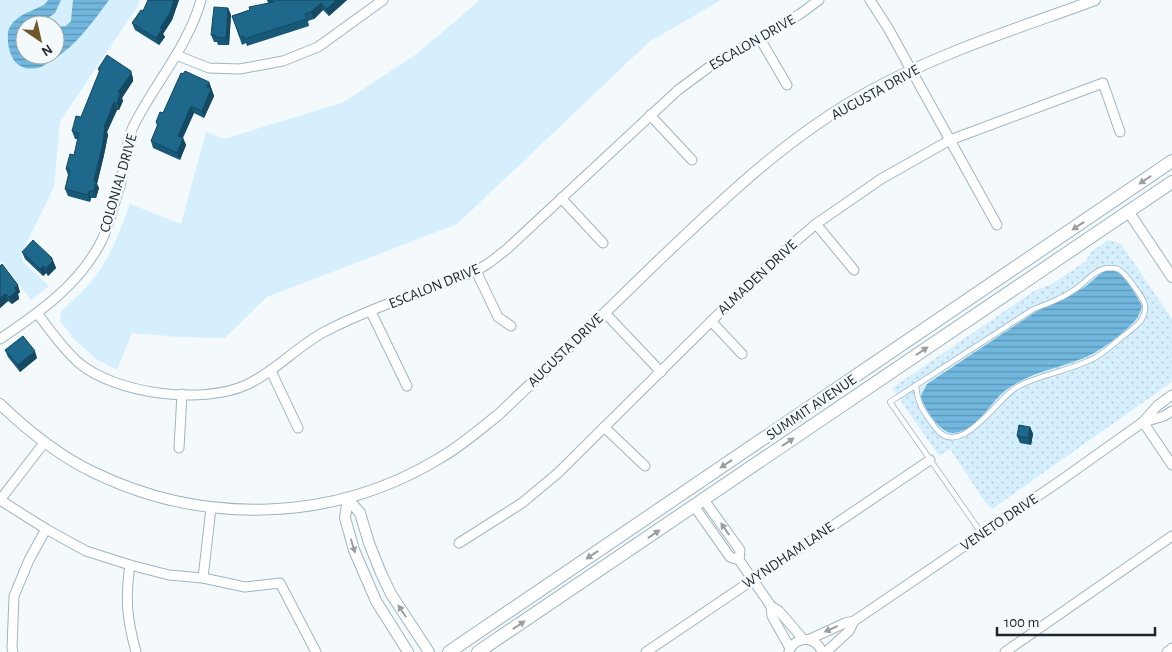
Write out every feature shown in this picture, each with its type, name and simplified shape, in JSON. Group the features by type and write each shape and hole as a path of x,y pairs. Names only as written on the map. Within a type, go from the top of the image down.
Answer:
{"main road":[{"name":"SUMMIT AVENUE","path":"449,652 1172,161"},
{"name":"SUMMIT AVENUE","path":"478,652 1172,182"}],"street":[{"name":"COLONIAL DRIVE","path":"0,340 68,287 88,263 102,239 120,183 132,129 195,20 200,0"},
{"path":"176,55 209,68 240,69 283,61 318,47 383,0"},
{"name":"ESCALON DRIVE","path":"37,313 70,354 94,373 121,386 182,394 218,394 232,391 259,379 300,347 323,333 476,271 489,263 507,249 650,115 694,77 758,37 800,14 819,0"},
{"path":"870,0 997,225"},
{"name":"AUGUSTA DRIVE","path":"0,404 44,443 94,473 146,494 211,508 277,509 348,499 408,476 470,438 498,415 750,174 843,107 911,70 1095,0"},
{"path":"758,37 787,86"},
{"name":"ALMADEN DRIVE","path":"459,543 522,503 558,473 770,263 816,224 881,180 950,140 1103,83 1120,132"},
{"path":"650,115 692,160"},
{"path":"561,198 603,243"},
{"path":"1118,198 1172,277"},
{"path":"816,224 854,270"},
{"path":"476,271 498,317 511,326"},
{"path":"371,312 407,386"},
{"path":"605,313 661,372"},
{"path":"711,321 742,354"},
{"path":"271,371 298,428"},
{"path":"179,448 182,394"},
{"name":"VENETO DRIVE","path":"790,650 798,640 806,639 854,621 1143,422 1156,406 1172,395"},
{"name":"VENETO DRIVE","path":"1143,422 1164,416 1172,411"},
{"path":"1143,422 1172,465"},
{"path":"604,427 645,466"},
{"path":"44,443 0,500 86,551 130,565 169,575 203,578 245,587 280,583 316,652"},
{"name":"WYNDHAM LANE","path":"646,652 930,460"},
{"path":"348,499 345,518 354,550 376,601 408,652"},
{"path":"348,499 360,513 372,551 391,594 429,652"},
{"path":"699,503 730,557 739,560 772,606 806,639 818,645 822,652"},
{"path":"203,578 211,508"},
{"path":"13,652 14,596 29,560 46,529"},
{"path":"1005,652 1172,536"},
{"path":"130,565 126,592 128,624 136,652"},
{"path":"772,606 772,616 790,650"},
{"name":"VENETO DRIVE","path":"826,652 849,631 854,621"},
{"path":"1167,652 1172,648"}],"lane":[{"path":"916,386 919,404 937,431 951,438 960,436 985,419 1003,397 1015,388 1102,353 1140,322 1144,314 1145,307 1143,301 1124,273 1118,269 1106,268 1098,271 1081,285 1056,300 1032,310 890,402 982,534"}],"shaded area":[{"path":"0,0 139,0 138,6 60,121 54,187 21,254 23,262 49,286 31,300 3,263 0,262"},
{"path":"480,0 721,0 649,42 457,224 267,297 225,338 132,333 117,370 96,359 76,341 60,321 62,310 87,286 105,262 118,236 130,204 181,224 206,132 224,139 344,102 418,53"},
{"path":"1108,240 1121,244 1172,319 1172,382 992,509 983,499 950,449 939,456 892,388 1034,291 1052,284 1086,261 1091,252"}],"water":[{"path":"48,0 61,0 52,15 23,15 26,13 45,4"},
{"path":"73,0 109,0 83,34 65,51 65,26 71,21"},
{"path":"15,21 15,61 11,55 8,42 9,29"},
{"path":"19,65 44,65 34,68"},
{"path":"1105,271 1114,271 1120,274 1142,306 1137,318 1128,327 1108,344 1089,356 1033,375 1015,384 1000,395 977,422 970,427 954,433 944,430 938,425 922,401 921,396 927,384 1037,311 1077,292"}],"building":[{"path":"148,0 174,0 170,13 156,38 132,23 141,10 143,11"},
{"path":"267,0 336,0 327,9 321,3 311,12 305,14 307,19 244,39 244,36 240,37 232,16 250,10 249,7 274,2"},
{"path":"214,7 228,8 226,38 211,35"},
{"path":"107,55 131,71 131,74 118,92 120,93 117,103 114,102 104,127 102,148 94,180 96,181 94,191 89,191 88,195 65,189 70,170 66,169 70,154 74,155 79,133 72,131 76,116 81,117 100,70 98,69"},
{"path":"185,71 209,82 207,87 211,89 202,111 191,106 178,136 183,138 177,153 151,141 158,124 156,122 160,112 163,113 181,73 183,74"},
{"path":"33,240 52,258 53,261 46,268 43,266 40,269 22,252"},
{"path":"2,264 18,285 15,287 16,292 9,297 6,294 0,298 0,266"},
{"path":"23,336 35,351 18,365 5,350"},
{"path":"1019,425 1030,427 1028,438 1017,436"}]}
